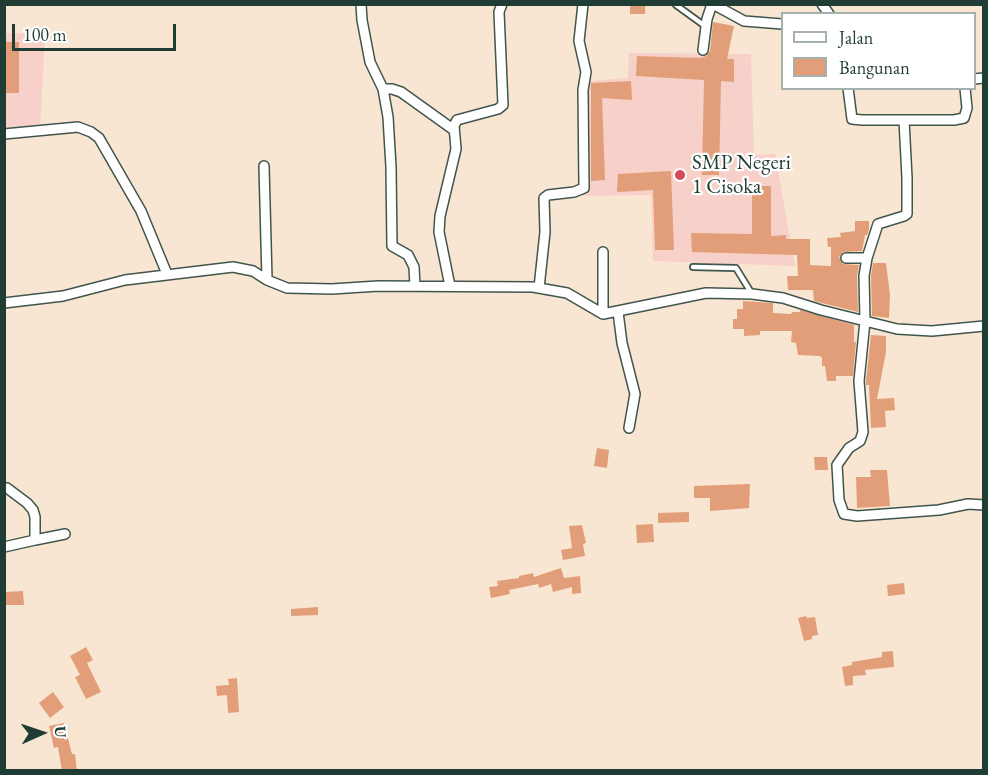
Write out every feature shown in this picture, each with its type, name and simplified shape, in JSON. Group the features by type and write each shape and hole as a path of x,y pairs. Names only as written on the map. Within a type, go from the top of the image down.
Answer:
{"street":[{"path":"361,4 370,62 383,89 388,117 391,241 392,246 408,255 412,261 415,286"},
{"path":"450,286 439,232 440,216 456,149 454,130 457,120 498,110 503,105 499,12 502,4"},
{"path":"539,288 545,232 544,198 548,195 574,192 584,188 583,90 586,72 579,41 583,4"},
{"path":"703,50 706,27 713,4 744,21 781,24"},
{"path":"383,89 401,92 454,130"},
{"path":"848,90 853,120 954,120 964,118 967,108 964,90"},
{"path":"904,120 907,214 878,224 867,258 864,276 865,321 858,381 863,432 860,441 849,448 837,465 839,500 844,514 857,516 939,510 968,504 984,505"},
{"path":"4,134 78,127 92,132 99,138 141,211 167,274"},
{"path":"264,166 267,280"},
{"path":"603,252 603,314"},
{"path":"846,258 867,258"},
{"path":"4,303 63,296 125,280 233,267 253,271 287,288 332,290 378,286 539,288 567,293 603,314 706,293 752,294 783,298 897,329 952,330 984,326"},
{"path":"618,312 622,343 634,394 628,428"},
{"path":"7,488 33,510 35,540"},
{"path":"4,546 65,534"}],"lane":[{"path":"675,5 706,27"},
{"path":"693,267 736,268 752,294"}],"shaded area":[{"path":"5,33 45,34 40,130 5,132"},
{"name":"SMP Negeri 1 Cisoka","path":"629,53 751,54 754,155 775,154 795,266 653,261 651,195 581,196 579,82 628,78"}],"building":[{"path":"645,4 645,14 630,14 630,5"},
{"path":"713,22 734,26 727,59 734,59 734,82 721,81 719,175 702,175 704,80 636,76 637,56 701,58 706,56 710,51"},
{"path":"4,42 19,42 19,93 4,93"},
{"path":"631,81 632,100 602,98 605,180 591,181 591,83"},
{"path":"671,171 674,250 655,250 653,190 617,192 618,174"},
{"path":"752,186 771,186 771,236 786,235 786,239 810,239 810,265 831,266 831,247 828,247 827,238 841,237 840,233 855,231 855,221 869,221 869,229 865,235 862,251 843,252 839,257 843,264 859,265 858,312 814,301 813,290 788,290 787,276 798,276 797,255 692,252 691,233 752,234"},
{"path":"873,263 886,263 890,295 889,318 872,316"},
{"path":"743,301 773,303 773,313 791,314 800,312 800,310 854,325 854,342 856,342 853,376 836,376 836,381 827,381 822,358 798,355 796,343 791,342 792,331 760,331 760,335 744,336 744,329 733,329 733,319 737,319 737,309 743,309"},
{"path":"871,335 886,336 886,352 877,399 894,398 895,410 885,411 886,427 871,428 869,385 866,385 866,381"},
{"path":"597,448 609,450 607,468 594,466"},
{"path":"814,457 827,457 828,470 815,470"},
{"path":"870,470 887,470 890,506 857,508 856,477 871,477"},
{"path":"750,484 749,508 710,511 710,498 694,498 694,486"},
{"path":"689,512 689,522 658,523 658,513"},
{"path":"653,524 654,542 637,543 636,525"},
{"path":"582,525 586,543 583,544 585,556 563,560 561,550 572,548 569,526"},
{"path":"561,568 564,578 580,576 581,593 572,594 572,587 553,592 551,584 539,588 538,584 509,590 510,594 491,598 489,587 498,586 497,581 519,578 519,576 533,573 534,577"},
{"path":"904,583 905,594 888,596 887,585"},
{"path":"23,591 24,605 5,605 4,592"},
{"path":"318,607 318,615 291,616 291,609"},
{"path":"806,616 807,618 815,617 818,635 804,641 798,618"},
{"path":"86,647 93,660 87,663 101,692 86,699 75,677 80,675 70,656"},
{"path":"893,651 894,667 865,670 866,675 853,676 853,685 845,686 842,667 852,665 852,662 882,657 882,652"},
{"path":"237,678 239,712 228,713 227,695 217,696 216,686 229,685 228,679"},
{"path":"53,692 64,707 50,718 39,703"},
{"path":"64,723 72,754 75,754 77,771 62,771 58,747 54,748 49,726"}],"place":[{"name":"SMP Negeri 1 Cisoka","path":"680,175"}]}
